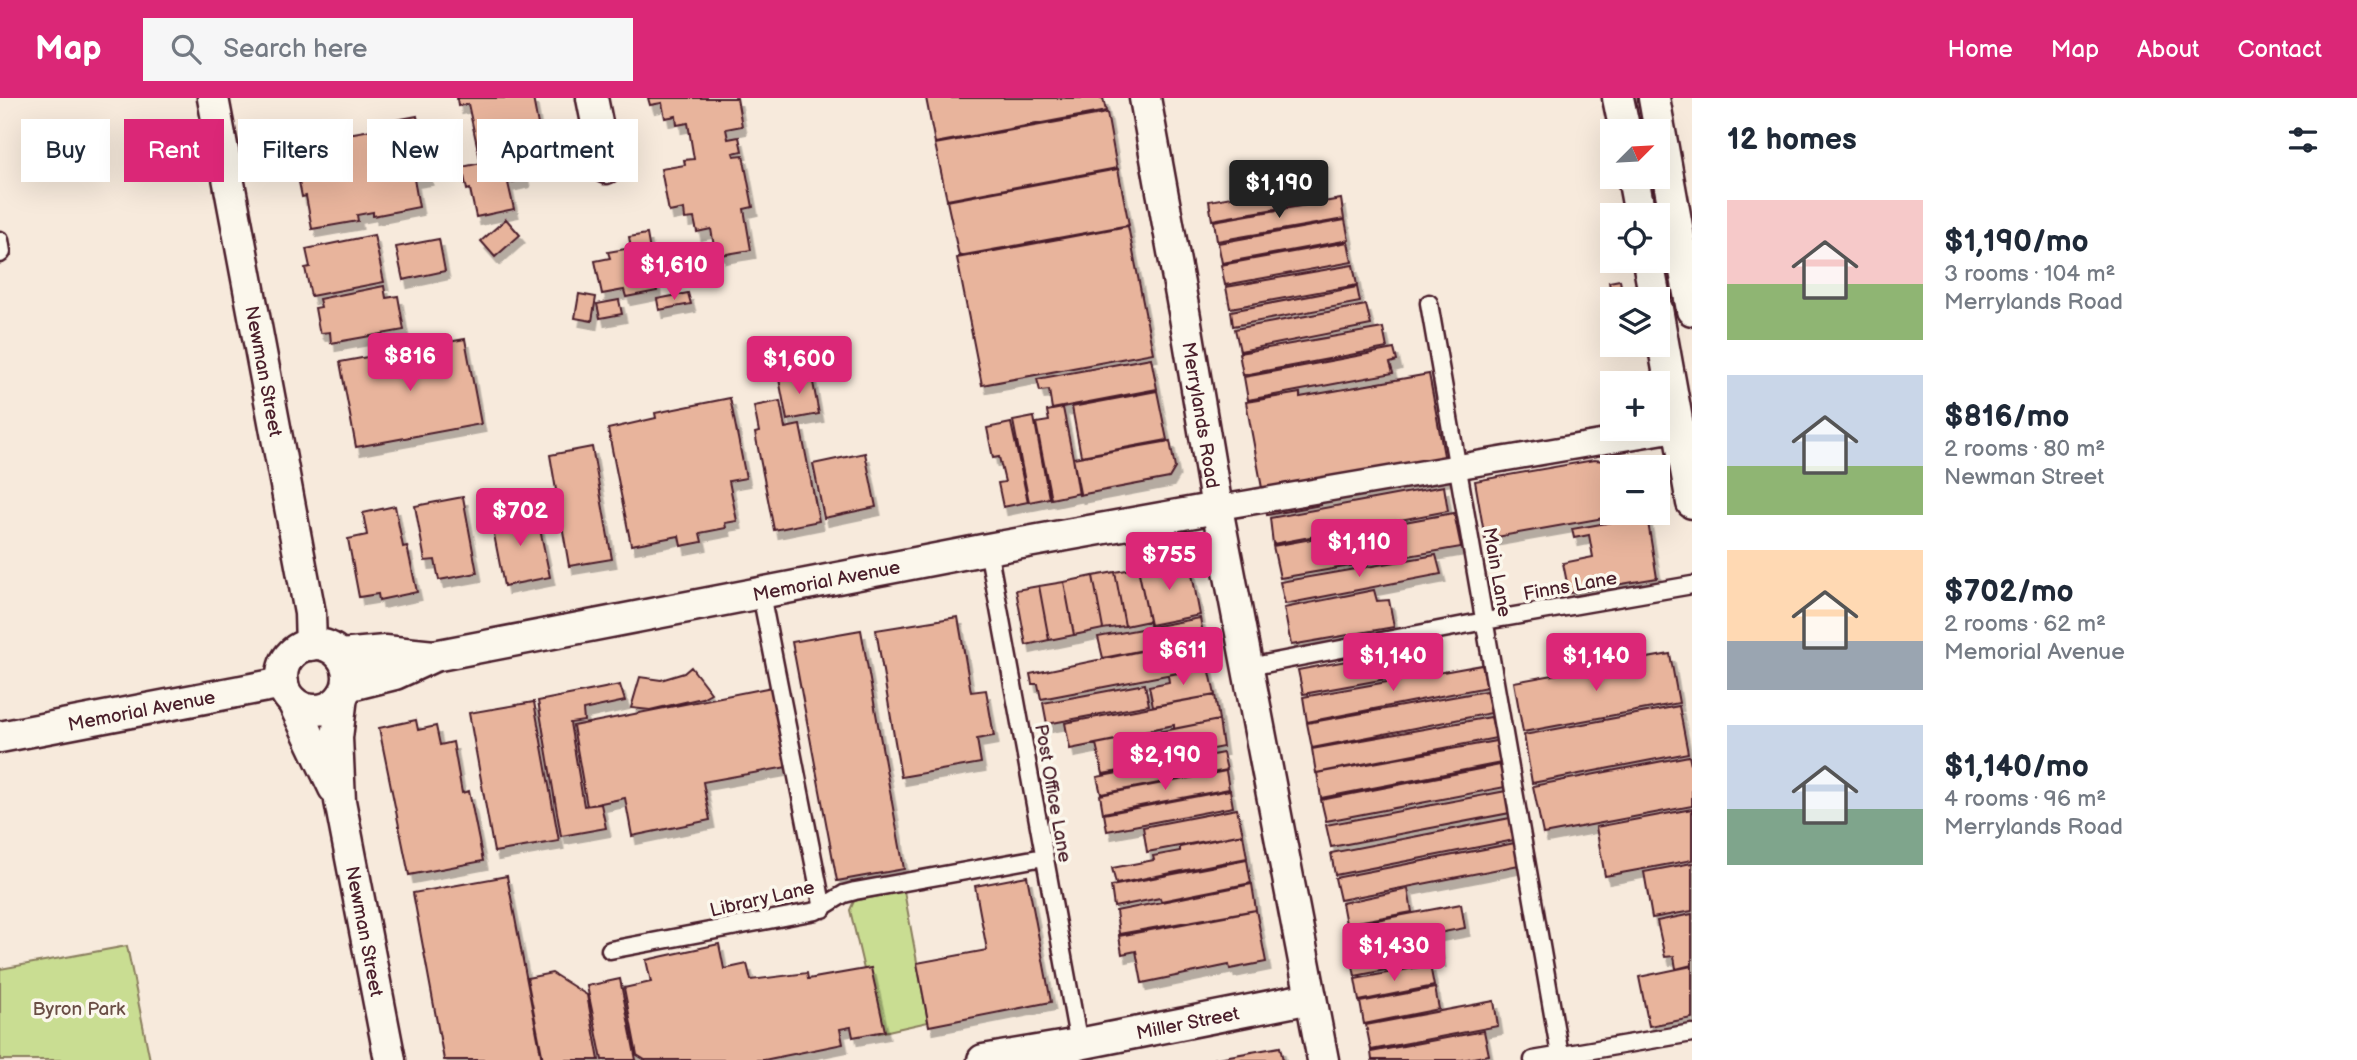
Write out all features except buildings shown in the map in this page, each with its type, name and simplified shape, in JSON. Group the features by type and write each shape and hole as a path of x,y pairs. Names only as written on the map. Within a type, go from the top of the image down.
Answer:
{"street":[{"name":"Newman Street","path":"212,98 310,612 311,645"},
{"path":"592,98 596,119"},
{"name":"Merrylands Road","path":"1145,98 1217,508 1323,1060"},
{"path":"1618,98 1622,119"},
{"path":"1654,98 1692,310"},
{"path":"1666,357 1692,503"},
{"path":"1217,508 1679,429"},
{"name":"Memorial Avenue","path":"344,691 395,674 434,656 988,549 1217,508"},
{"path":"311,645 331,649 340,655 346,664 348,675 344,691 334,704 323,709 303,708 288,692 282,673 292,654 311,645"},
{"name":"Memorial Avenue","path":"340,655 385,651 434,656"},
{"name":"Newman Street","path":"344,691 337,738 340,801 389,1060"},
{"name":"Newman Street","path":"288,692 340,801"},
{"name":"Memorial Avenue","path":"0,737 288,692"},
{"name":"Miller Street","path":"983,1060 1311,999"}],"lane":[{"path":"0,240 0,254"},
{"name":"Main Lane","path":"1429,303 1560,1055"},
{"name":"Post Office Lane","path":"988,549 1079,1044"},
{"name":"Finns Lane","path":"1249,667 1485,621 1692,585"},
{"path":"761,594 823,909"},
{"name":"Library Lane","path":"610,950 823,909 844,894 1044,857"},
{"path":"1533,1060 1692,1033"}],"green space":[{"path":"904,891 928,1022 879,1033 850,910 854,901"},
{"name":"Byron Park","path":"127,946 150,1060 0,1060 0,969"}]}
